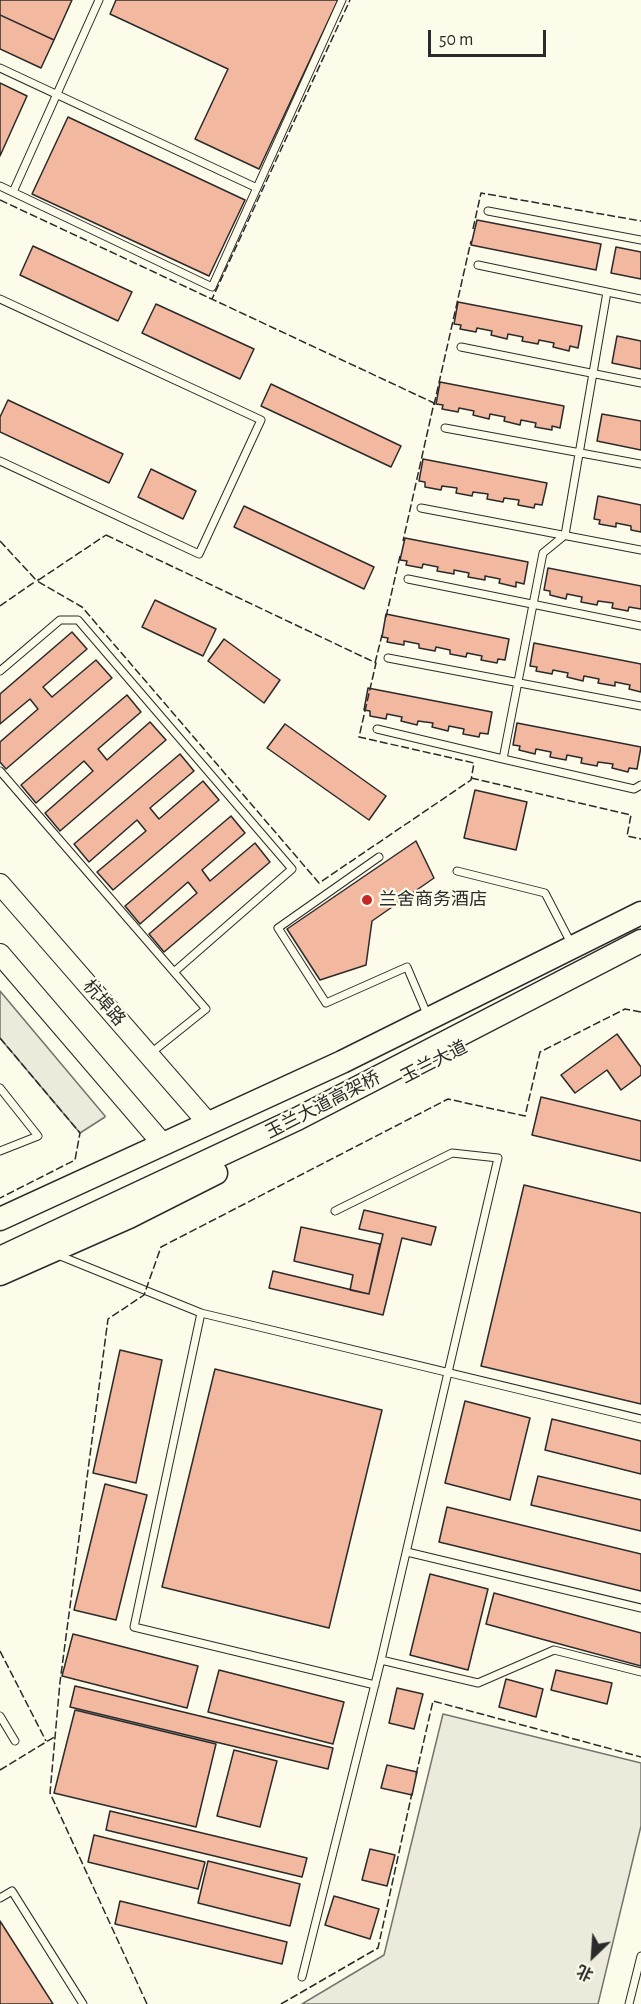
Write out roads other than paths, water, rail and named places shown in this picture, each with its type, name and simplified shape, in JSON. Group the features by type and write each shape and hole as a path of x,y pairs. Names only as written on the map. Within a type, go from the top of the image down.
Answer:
{"main road":[{"name":"杭埠路","path":"0,884 208,1123"},
{"path":"0,1219 342,1062 641,913"},
{"name":"玉兰大道高架桥","path":"0,1245 307,1099 510,999 641,930"},
{"name":"玉兰大道高架桥","path":"0,1258 297,1119 641,941"},
{"path":"0,954 162,1143"},
{"name":"玉兰大道","path":"0,1274 129,1217 641,958"}],"lane":[{"path":"13,192 99,0"},
{"path":"0,186 212,287 342,0"},
{"path":"0,68 257,188"},
{"path":"488,211 641,240"},
{"path":"478,265 641,299"},
{"path":"502,759 543,554 565,535 607,292"},
{"path":"0,299 261,420 200,554 0,461"},
{"path":"461,347 641,383"},
{"path":"445,428 641,464"},
{"path":"421,507 641,550"},
{"path":"408,579 641,626"},
{"path":"0,671 60,620 78,621 292,869 174,972"},
{"path":"388,658 641,706"},
{"path":"376,729 634,789 641,785"},
{"path":"0,771 206,1009 148,1055"},
{"path":"379,857 278,928 326,1003 407,967 429,1020"},
{"path":"457,871 545,893 573,948"},
{"path":"0,1088 38,1136 0,1151"},
{"path":"302,1977 407,1552 498,1158 452,1153 335,1211"},
{"path":"50,1252 201,1313 641,1419"},
{"path":"201,1313 134,1627 375,1685"},
{"path":"407,1552 641,1608"},
{"path":"381,1660 478,1683 554,1650 641,1672"},
{"path":"0,1716 15,1741"},
{"path":"0,1898 12,1891 83,2004"},
{"path":"629,2004 641,1956"}],"place":[{"name":"兰舍商务酒店","path":"367,900"}]}
